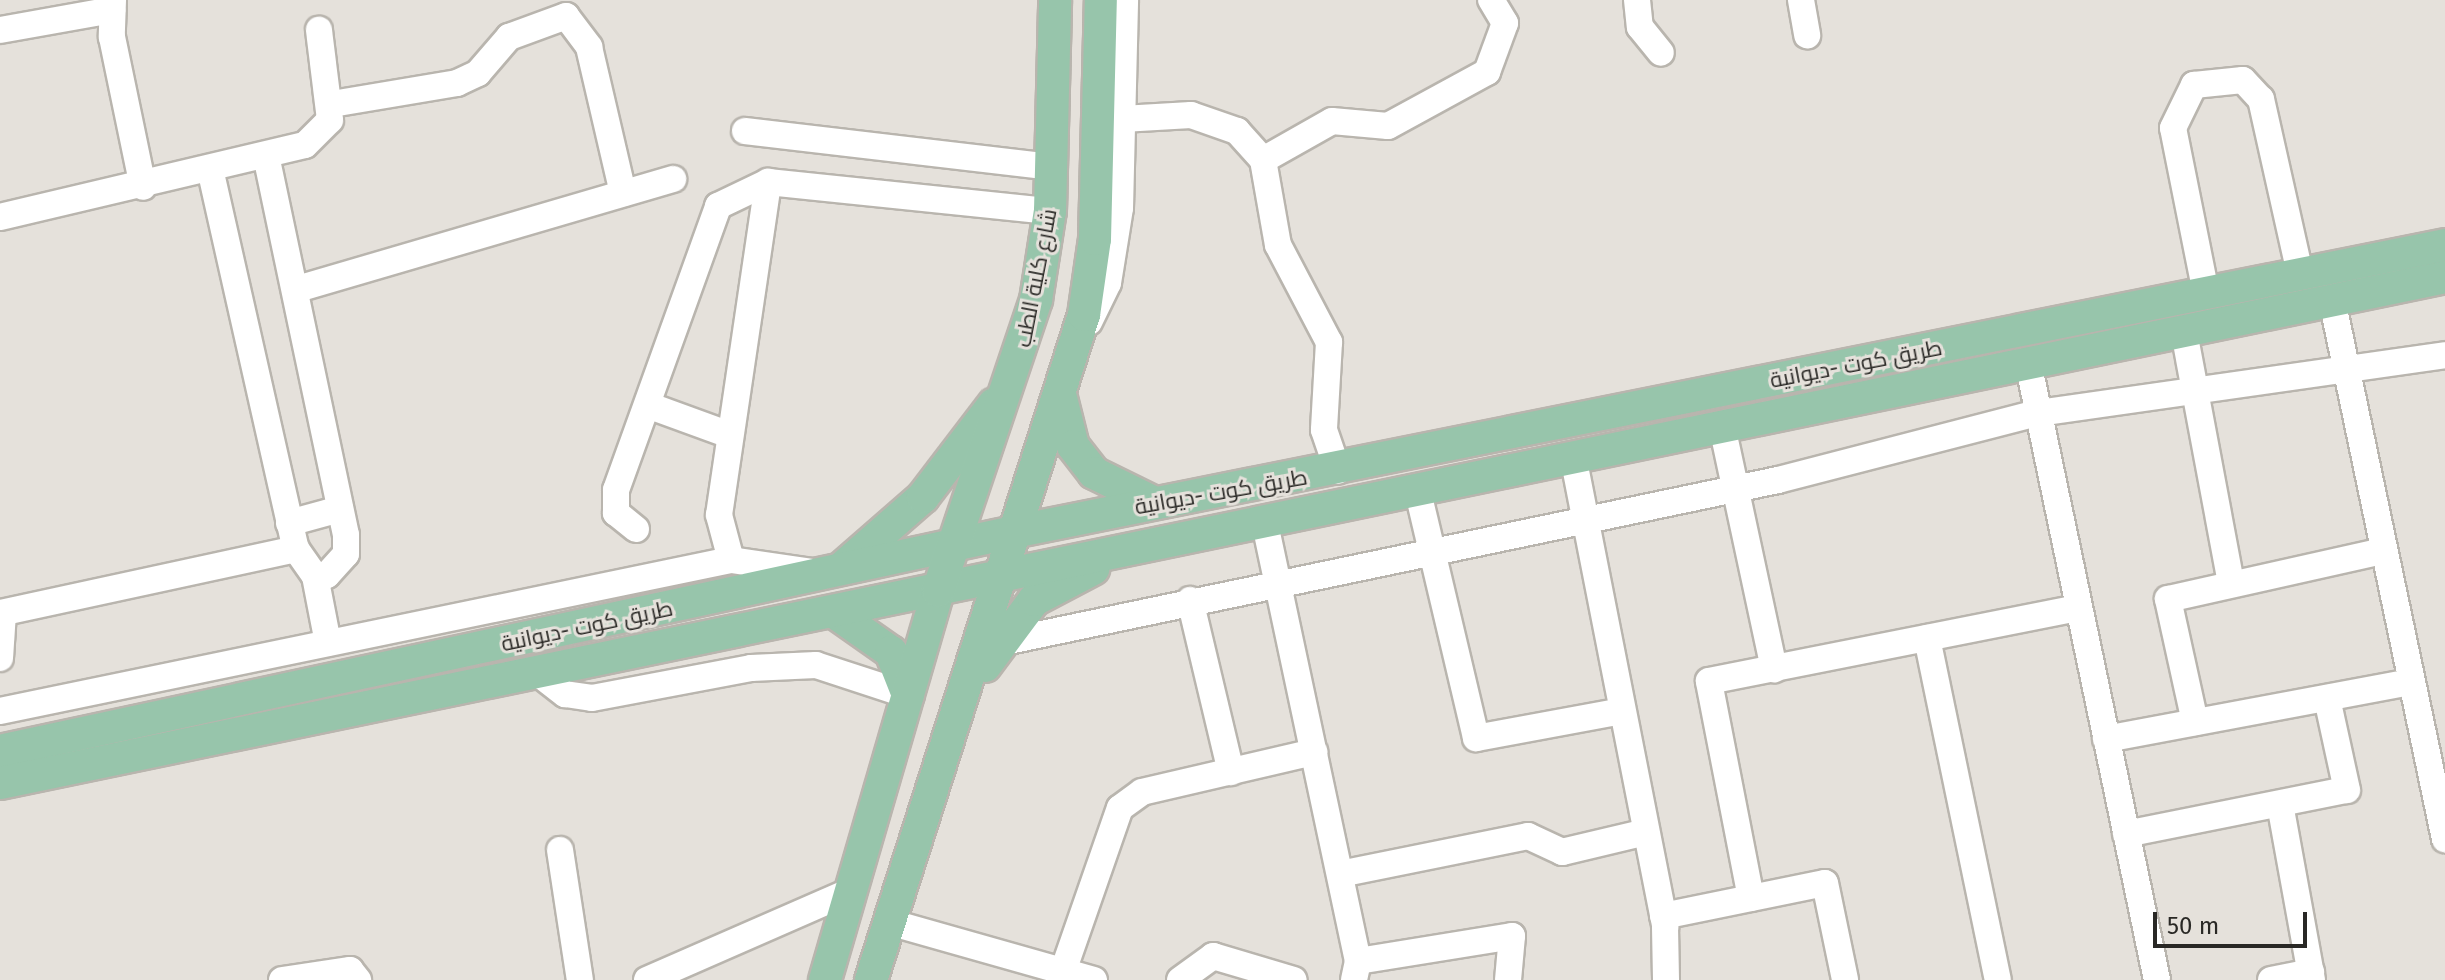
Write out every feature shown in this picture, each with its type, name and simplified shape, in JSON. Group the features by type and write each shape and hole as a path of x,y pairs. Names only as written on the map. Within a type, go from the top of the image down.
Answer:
{"main road":[{"name":"شارع كلية الطب","path":"825,980 938,591 1015,376 1050,211 1055,0"},
{"path":"871,980 1073,354 1095,239 1101,0"},
{"name":"طريق كوت -ديوانية","path":"0,751 1018,531 1338,471 2445,245"},
{"name":"طريق كوت -ديوانية","path":"0,783 539,674 938,591 1129,547 2445,277"},
{"path":"832,572 923,497 1015,376"},
{"path":"1061,396 1070,438 1094,473 1155,503"},
{"path":"953,720 999,643 1034,600 1129,547"},
{"path":"834,612 875,634 908,695"}],"street":[{"path":"1073,354 1108,283 1122,119 1125,0"},
{"path":"1263,160 1332,121 1388,126 1487,72 1505,23 1491,0"},
{"path":"1637,0 1640,27 1661,53"},
{"path":"1801,0 1807,35"},
{"path":"0,30 113,5 143,187"},
{"path":"332,104 457,83 478,73 509,37 566,16 589,47 623,193"},
{"path":"0,217 267,159 321,134 332,104 319,30"},
{"path":"2206,293 2173,128 2194,85 2243,80 2261,99 2300,274"},
{"path":"1122,119 1191,115 1237,131 1263,160 1278,245 1329,342 1324,430 1338,471"},
{"path":"745,131 1053,167"},
{"path":"267,159 297,289 346,554 339,568 315,576"},
{"path":"211,173 289,523 296,549 315,576 328,643"},
{"path":"297,289 673,179"},
{"path":"636,529 616,513 616,490 650,406 706,222 718,206 768,182 1050,211"},
{"path":"731,560 720,538 727,434 768,182"},
{"path":"2332,300 2410,682 2436,764 2445,839"},
{"path":"2184,332 2231,584"},
{"path":"999,643 1190,600 1736,488 2038,413 2346,375 2445,355"},
{"path":"2028,362 2157,980"},
{"path":"650,406 727,434"},
{"path":"1722,426 1774,669"},
{"path":"1573,456 1663,916 1666,980"},
{"path":"1417,488 1476,738 1622,711"},
{"path":"289,523 340,509"},
{"path":"1264,519 1340,874 1356,971 1512,936 1508,980"},
{"path":"0,658 1,613 296,549"},
{"path":"2195,722 2168,599 2382,551"},
{"path":"0,711 731,560 832,572"},
{"path":"1190,600 1231,772"},
{"path":"1751,898 1709,681 2079,608"},
{"path":"1927,638 1998,980"},
{"path":"539,674 565,694 592,698 751,668 816,665 908,695"},
{"path":"2106,739 2410,682"},
{"path":"2126,834 2347,790 2327,698"},
{"path":"1061,975 1120,808 1142,792 1314,752"},
{"path":"2271,980 2311,976 2280,804"},
{"path":"1340,874 1528,836 1562,852 1646,832"},
{"path":"560,850 580,980"},
{"path":"1663,916 1825,883 1845,980"},
{"path":"647,980 853,890"},
{"path":"889,922 1061,975 1094,980"},
{"path":"1180,980 1213,956 1294,980"},
{"path":"282,980 350,970 358,980"}]}
